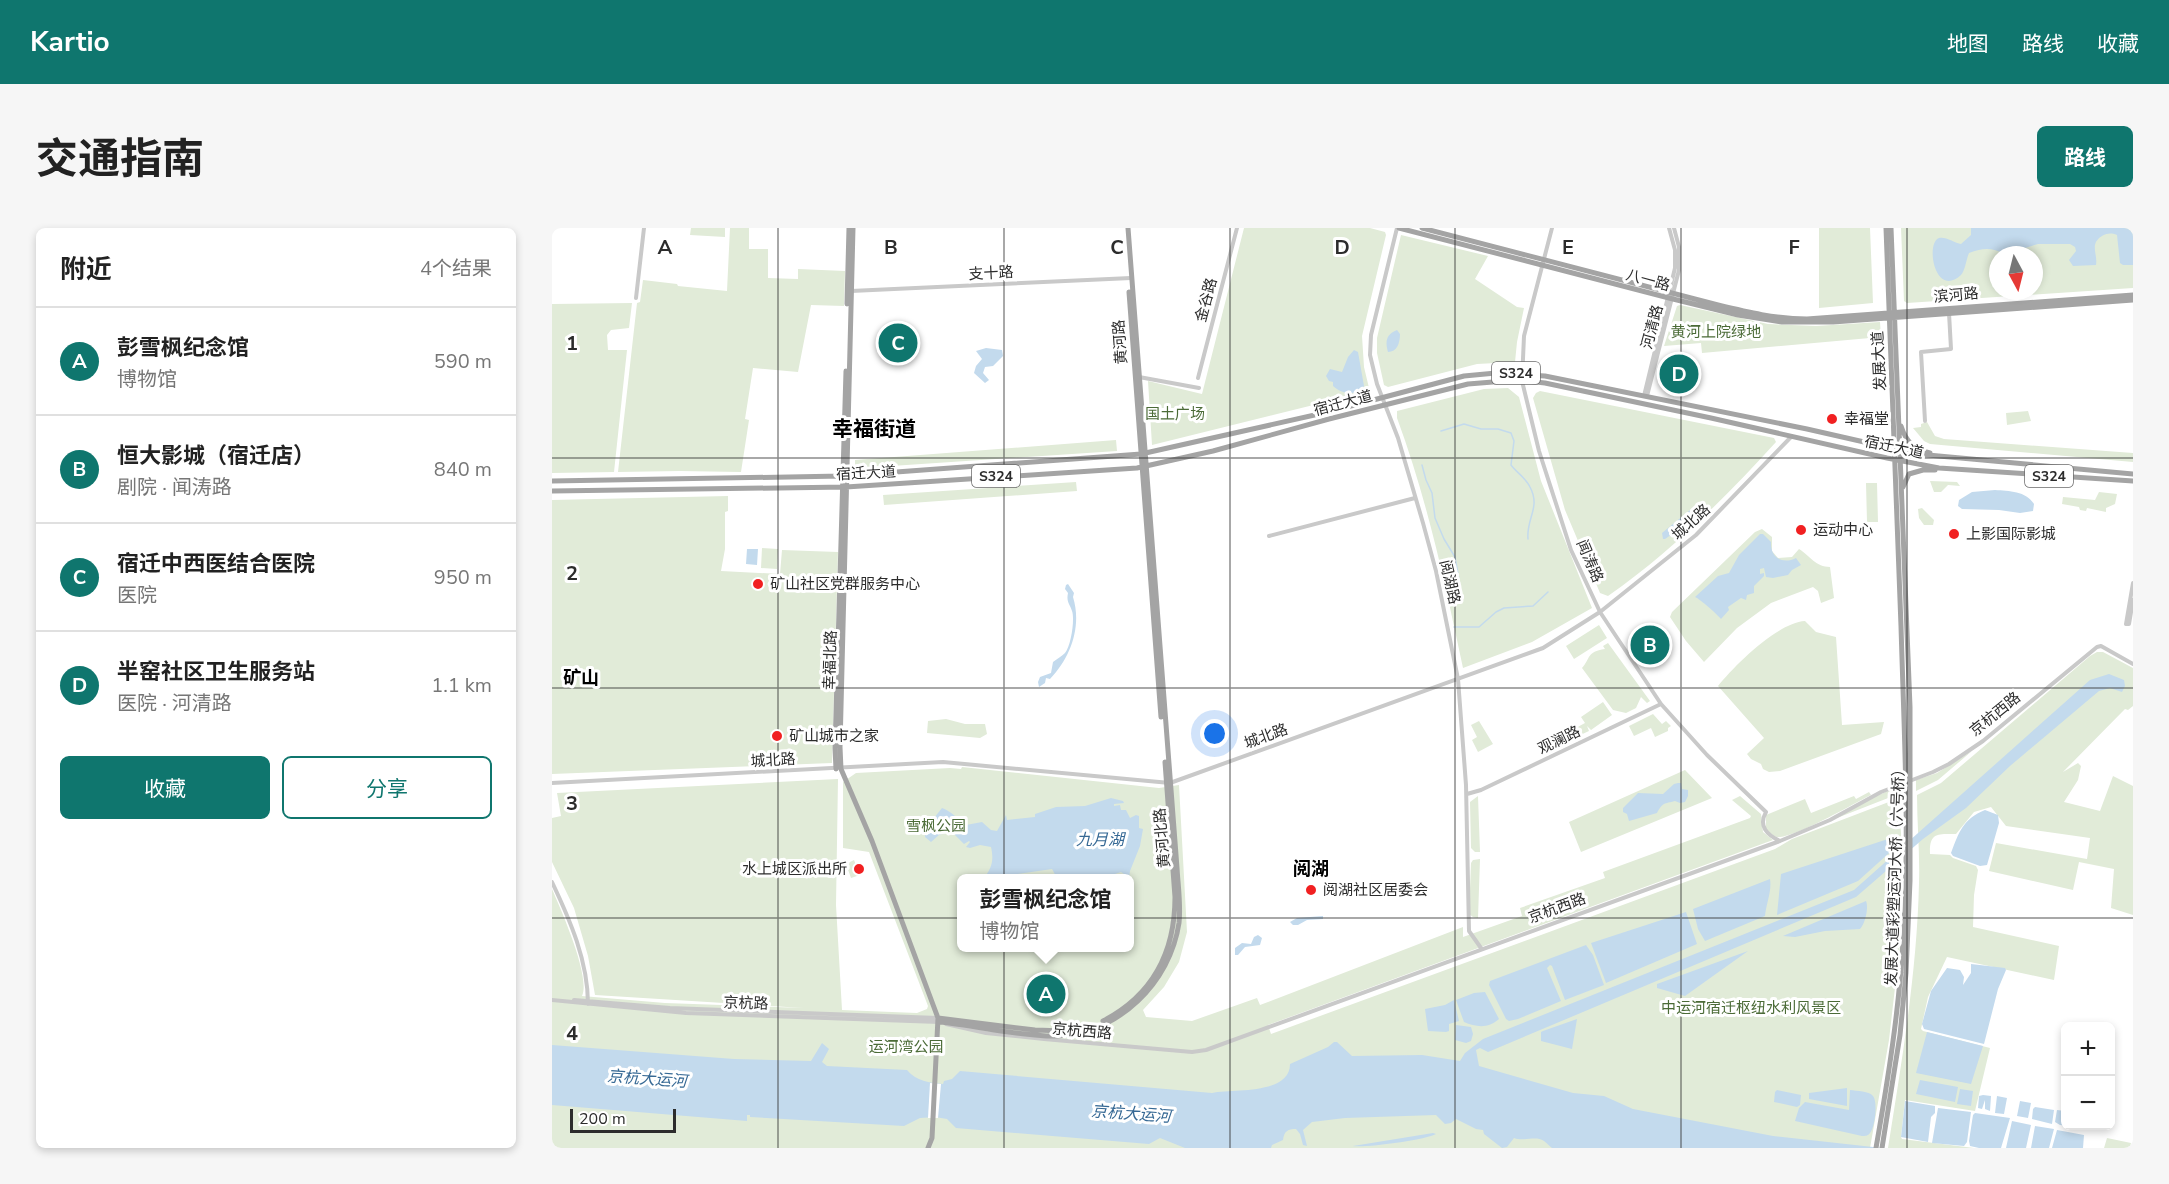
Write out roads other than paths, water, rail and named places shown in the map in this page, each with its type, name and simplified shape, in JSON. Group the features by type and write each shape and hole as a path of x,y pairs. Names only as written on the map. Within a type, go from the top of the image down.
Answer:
{"main road":[{"name":"幸福北路","path":"844,476 851,228"},
{"name":"幸福北路","path":"851,228 839,769 872,841 939,1020 932,1138 928,1148"},
{"name":"黄河路","path":"1126,228 1143,454"},
{"name":"八一路","path":"1398,228 1543,262"},
{"name":"八一路","path":"1422,228 1737,315 1782,322 1833,322 1892,315"},
{"name":"发展大道","path":"1886,228 1898,401 1897,449"},
{"name":"发展大道","path":"1891,228 1892,315 1902,513 1907,707"},
{"name":"黄河路","path":"1130,278 1143,454"},
{"name":"滨河路","path":"1892,315 2133,295"},
{"name":"滨河路","path":"1892,315 1949,314 2133,300"},
{"name":"宿迁大道","path":"552,481 844,476 1143,454 1328,412 1464,376 1496,373 1545,376 1942,458 2133,474"},
{"name":"宿迁大道","path":"552,491 844,487 1143,467 1212,451 1385,404 1468,384 1496,381 1545,383 1939,468 2133,481"},
{"path":"1898,401 1902,428 1914,448 1970,459"},
{"name":"黄河北路","path":"939,1020 1048,1035 1073,1034 1092,1029 1114,1019 1147,992 1170,957 1179,920 1177,868 1168,784 1143,454"},
{"path":"1939,468 1930,464 1928,460 1942,458"},
{"name":"发展大道","path":"1898,460 1907,707"},
{"path":"1902,513 1903,486 1909,474 1923,470 1966,471"},
{"name":"发展大道彩塑运河大桥（六号桥）","path":"1876,1148 1891,1062 1903,942 1907,707"},
{"name":"发展大道彩塑运河大桥（六号桥）","path":"1881,1148 1900,1035 1906,973 1910,881 1907,707"}],"street":[{"path":"636,297 644,228"},
{"name":"金谷路","path":"1198,378 1237,228"},
{"name":"阅湖路","path":"1398,228 1370,342 1372,367 1398,438 1436,571 1458,679 1467,794 1469,931 1481,948"},
{"name":"闻涛路","path":"1552,228 1524,336 1522,381 1531,422 1571,550 1600,612 1661,704 1707,755 1766,812 1763,817 1763,828 1767,834 1780,841"},
{"name":"河清路","path":"1645,396 1680,259 1672,228"},
{"name":"支十路","path":"851,291 1130,278"},
{"path":"1925,421 1921,352 1951,350 1949,314"},
{"path":"1139,377 1199,388"},
{"name":"城北路","path":"552,783 943,762 1168,784 1543,648 1600,612 1695,535 1791,437"},
{"path":"1269,536 1415,498"},
{"path":"2133,582 2126,624 2129,624 2133,600"},
{"name":"京杭西路","path":"939,1020 952,1027 986,1033 1192,1052 1206,1050 1780,841 1830,820 1881,792 1949,764 1983,741 2097,647 2101,646 2133,664"},
{"name":"观澜路","path":"1467,794 1481,790 1661,704"},
{"path":"552,882 577,944 584,968 588,1003"},
{"name":"京杭路","path":"552,999 686,1013 939,1020"}],"water":[{"path":"1971,228 2133,228 2133,265 2120,263 2117,235 2110,234 2102,236 2096,242 2096,265 2073,266 2069,260 2076,251 2075,247 2070,244 1989,246 1989,249 1969,253 1961,275 1952,281 1945,280 1935,267 1933,249 1935,242 1941,238 1961,244 1971,235"},
{"path":"1397,330 1400,334 1399,344 1396,349 1388,352 1387,339"},
{"path":"986,348 1002,350 1003,356 993,366 985,367 983,373 989,380 985,383 974,373 982,359 976,351"},
{"path":"1354,350 1358,352 1364,386 1353,393 1341,391 1333,386 1333,382 1329,381 1326,376 1330,369 1342,372 1348,357"},
{"path":"1995,490 2017,492 2026,496 2034,504 2033,511 2020,513 1962,509 1958,506 1959,500 1972,492"},
{"path":"1690,510 1693,513 1681,528 1663,539 1662,533"},
{"path":"1760,534 1771,542 1775,556 1786,561 1796,558 1801,565 1788,575 1773,578 1766,577 1764,568 1760,569 1760,574 1764,573 1764,576 1754,586 1754,593 1747,595 1746,600 1741,598 1728,607 1729,610 1721,619 1695,597 1718,576 1729,573 1739,555"},
{"path":"747,549 758,549 757,565 746,564"},
{"path":"1068,584 1074,593 1076,619 1073,641 1064,661 1050,679 1046,678 1045,683 1039,687 1040,677 1051,673 1053,662 1065,653 1069,645 1073,620 1068,593 1065,589"},
{"name":"京杭大运河","path":"2109,674 2124,680 2125,686 2122,692 2110,688 2099,691 2010,766 1966,808 1923,839 1856,897 1488,1052 1480,1048 1476,1050 1479,1066 1573,1093 1604,1096 1633,1109 1773,1136 1882,1148 1552,1148 1541,1139 1514,1138 1507,1147 1502,1148 1484,1134 1483,1130 1456,1119 1445,1124 1436,1115 1345,1118 1312,1122 1303,1130 1307,1146 1303,1145 1296,1129 1291,1129 1284,1134 1283,1140 1272,1145 1271,1148 1185,1148 1160,1138 1149,1144 956,1128 947,1119 935,1117 920,1118 904,1126 750,1117 750,1115 747,1115 747,1121 552,1105 552,1045 734,1059 811,1061 822,1043 829,1049 822,1062 827,1066 907,1070 919,1079 933,1083 943,1084 960,1071 1212,1093 1271,1086 1288,1074 1290,1064 1334,1042 1337,1042 1352,1056 1422,1055 1460,1061 1465,1053 1483,1039 1854,890 2090,680"},
{"path":"1681,783 1682,789 1688,790 1685,802 1666,803 1657,813 1629,821 1627,814 1623,812 1623,808 1638,793 1663,794 1674,784"},
{"name":"九月湖","path":"1111,798 1123,801 1124,803 1114,804 1114,806 1120,805 1121,810 1126,810 1130,818 1139,816 1139,828 1143,829 1140,846 1130,874 1121,872 1115,874 1055,874 1052,869 1018,874 987,874 992,864 991,847 980,845 966,847 970,842 964,844 951,831 939,835 931,842 925,837 926,828 942,808 966,825 982,822 991,830 997,831 1006,815 1007,820 1035,817 1035,814 1056,807 1085,806"},
{"path":"1985,810 1998,815 1999,823 1987,865 1980,866 1953,856 1951,853 1959,833 1967,822"},
{"path":"1891,838 1895,839 1898,845 1858,881 1777,915 1781,874"},
{"path":"1770,879 1765,916 1705,941 1698,929 1693,909"},
{"path":"1866,901 1866,916 1860,929 1825,931 1795,937 1783,936"},
{"path":"1686,912 1697,944 1606,983 1591,943"},
{"path":"1323,916 1323,919 1307,920 1298,925 1290,922 1297,918"},
{"path":"1258,935 1262,938 1260,945 1245,947 1238,955 1235,955 1235,948 1242,943 1251,944 1254,937"},
{"path":"1586,945 1593,955 1604,985 1565,1000 1550,965 1547,968 1561,1001 1518,1019 1509,1021 1506,1019 1489,985 1490,981"},
{"path":"1748,951 1685,996 1657,988 1657,984"},
{"path":"1971,964 2005,968 2006,970 1998,989 1984,1044 1924,1029 1922,1024 1931,991 1947,968 1960,970 1964,977 1963,985 1971,973"},
{"path":"1485,992 1499,1019 1482,1026 1464,1022 1456,1000 1474,993"},
{"path":"1454,1000 1459,1021 1449,1024 1449,1031 1446,1032 1428,1031 1425,1009 1445,1005"},
{"path":"1577,1019 1572,1049 1541,1041 1541,1032"},
{"path":"1456,1025 1471,1027 1473,1034 1471,1041 1466,1043 1455,1040"},
{"path":"1927,1032 1983,1046 1971,1084 1916,1073"},
{"path":"1920,1080 1958,1087 1955,1102 1916,1094"},
{"path":"1847,1088 1847,1106 1809,1099 1809,1093"},
{"path":"1960,1089 1973,1091 1971,1106 1957,1104"},
{"path":"1777,1090 1801,1095 1800,1105 1797,1107 1774,1102"},
{"path":"1850,1090 1869,1093 1875,1099 1874,1120 1872,1130 1868,1135 1862,1136 1795,1121 1799,1108 1805,1102 1849,1110"},
{"path":"1979,1096 1991,1096 1990,1111 1985,1109 1985,1100 1982,1109 1978,1108"},
{"path":"1997,1096 2007,1098 2004,1114 1995,1113"},
{"path":"1905,1101 1935,1106 1935,1113 1931,1117 1928,1142 1901,1137"},
{"path":"2020,1101 2031,1103 2028,1118 2017,1116"},
{"path":"2035,1107 2054,1110 2052,1124 2032,1119"},
{"path":"1938,1108 1971,1112 1967,1142 1964,1146 1932,1143"},
{"path":"2057,1110 2061,1110 2061,1125 2055,1122"},
{"path":"1975,1113 2010,1118 2001,1148 1970,1146"},
{"path":"2012,1121 2031,1125 2026,1148 2006,1148"},
{"path":"2035,1126 2054,1129 2049,1148 2031,1148"},
{"path":"2057,1130 2084,1135 2083,1148 2052,1148"},
{"path":"1436,1134 1408,1141 1353,1146"}],"waterway":[{"path":"1441,431 1464,424 1511,433 1514,441 1511,465 1526,481 1533,494 1534,507 1528,539"},
{"path":"1422,465 1432,493 1435,518 1455,557 1459,580"},
{"path":"1454,627 1479,627 1504,608 1533,606 1548,592"}],"place":[{"name":"宿迁中西医结合医院","path":"898,343"},
{"name":"半窑社区卫生服务站","path":"1679,374"},
{"name":"幸福堂","path":"1832,419"},
{"name":"运动中心","path":"1801,530"},
{"name":"上影国际影城","path":"1954,534"},
{"name":"矿山社区党群服务中心","path":"758,584"},
{"name":"恒大影城（宿迁店）","path":"1650,645"},
{"name":"矿山城市之家","path":"777,736"},
{"name":"水上城区派出所","path":"859,869"},
{"name":"阅湖社区居委会","path":"1311,890"},
{"name":"彭雪枫纪念馆","path":"1046,994"}],"district":[{"name":"幸福街道","path":"874,429"},
{"name":"矿山","path":"581,678"},
{"name":"阅湖","path":"1311,869"}],"park label":[{"name":"黄河上院绿地","path":"1716,332"},
{"name":"国土广场","path":"1175,414"},
{"name":"雪枫公园","path":"936,826"},
{"name":"中运河宿迁枢纽水利风景区","path":"1751,1008"},
{"name":"运河湾公园","path":"906,1047"}]}
